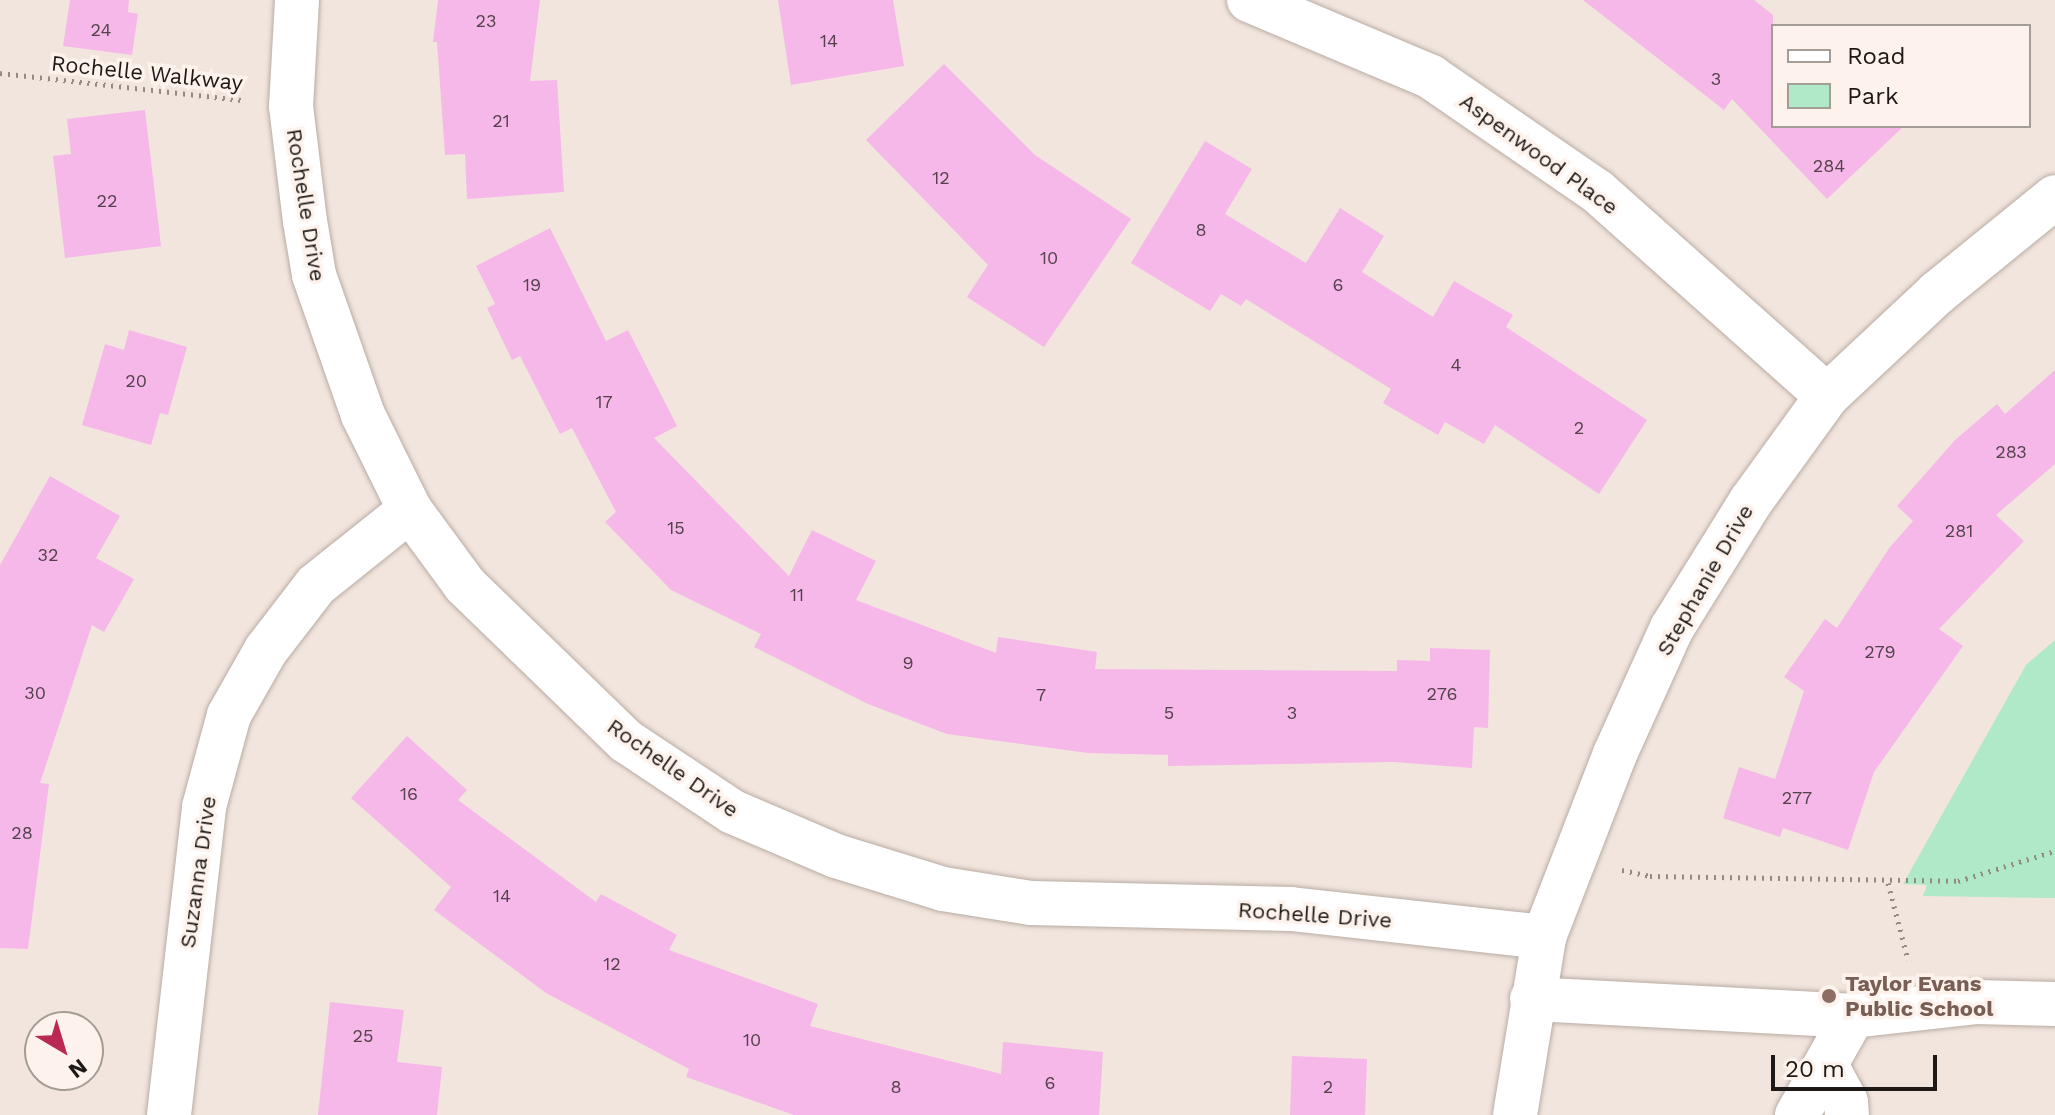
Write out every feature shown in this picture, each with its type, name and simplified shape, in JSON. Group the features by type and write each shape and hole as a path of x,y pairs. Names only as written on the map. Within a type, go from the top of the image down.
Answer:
{"street":[{"name":"Rochelle Drive","path":"297,0 291,106 314,275 363,415 410,510 465,585 626,741 733,812 836,856 943,889 1031,903 1291,909 1544,937"},
{"name":"Aspenwood Place","path":"1249,0 1431,77 1597,191 1827,396"},
{"name":"Stephanie Drive","path":"1515,1115 1544,937 1672,628 1751,501 1827,396 1937,293 2055,197"},
{"name":"Suzanna Drive","path":"169,1115 204,807 229,715 266,650 316,585 410,510"},
{"path":"1532,999 1853,1016 1975,1002 2055,1004"},
{"path":"1797,1115 1853,1016"},
{"path":"1826,1065 1846,1102 1847,1115"}],"path":[{"name":"Rochelle Walkway","path":"0,73 291,106"},
{"path":"1575,860 1650,876 1888,883 1958,881 2055,851"},
{"path":"1888,883 1921,1008"}],"green space":[{"path":"2055,640 2055,898 1923,896 1927,885 1903,884 2026,665"}],"building":[{"path":"70,0 129,0 128,12 138,14 132,55 63,46"},
{"path":"438,0 540,0 530,81 557,80 564,192 467,199 465,154 445,155 437,42 433,42"},
{"path":"778,0 893,0 904,66 791,85"},
{"path":"1583,0 1754,0 1773,15 1771,128 1902,128 1827,199 1732,99 1724,110"},
{"path":"944,64 1035,155 1131,219 1044,347 967,297 988,265 866,140"},
{"path":"145,110 161,246 65,258 53,156 71,154 67,119"},
{"path":"1205,141 1252,169 1225,214 1306,263 1340,208 1384,236 1362,272 1433,317 1454,281 1513,315 1506,327 1647,420 1599,494 1495,425 1484,444 1445,422 1438,435 1383,403 1391,389 1246,299 1241,306 1221,294 1210,311 1131,263"},
{"path":"550,228 606,341 628,330 677,426 654,438 789,576 812,530 876,561 856,600 996,653 998,637 1097,652 1095,669 1397,671 1397,660 1430,661 1430,648 1490,650 1488,728 1474,727 1472,768 1394,762 1168,766 1168,755 1088,753 947,734 868,704 754,647 761,634 671,590 605,522 616,512 572,428 560,434 520,356 512,360 487,308 495,304 476,266"},
{"path":"129,330 187,347 168,415 160,413 151,445 82,425 105,344 124,350"},
{"path":"2055,370 2055,464 1996,515 2024,541 1939,629 1963,646 1874,772 1848,850 1783,828 1780,837 1723,818 1739,767 1775,779 1804,691 1784,677 1825,619 1837,628 1890,547 1913,521 1897,506 1955,440 1997,404 2005,414"},
{"path":"50,476 120,516 96,558 134,579 104,632 92,625 40,783 49,784 28,949 0,948 0,565"},
{"path":"407,736 467,790 458,800 596,902 601,894 677,935 669,950 818,1004 810,1026 1001,1074 1003,1042 1103,1052 1099,1115 794,1115 686,1077 689,1069 546,993 434,910 451,887 351,798"},
{"path":"330,1002 404,1010 397,1062 442,1067 437,1115 318,1115"},
{"path":"1292,1056 1367,1059 1365,1115 1290,1115"}],"place":[{"name":"Taylor Evans Public School","path":"1829,996"}]}
